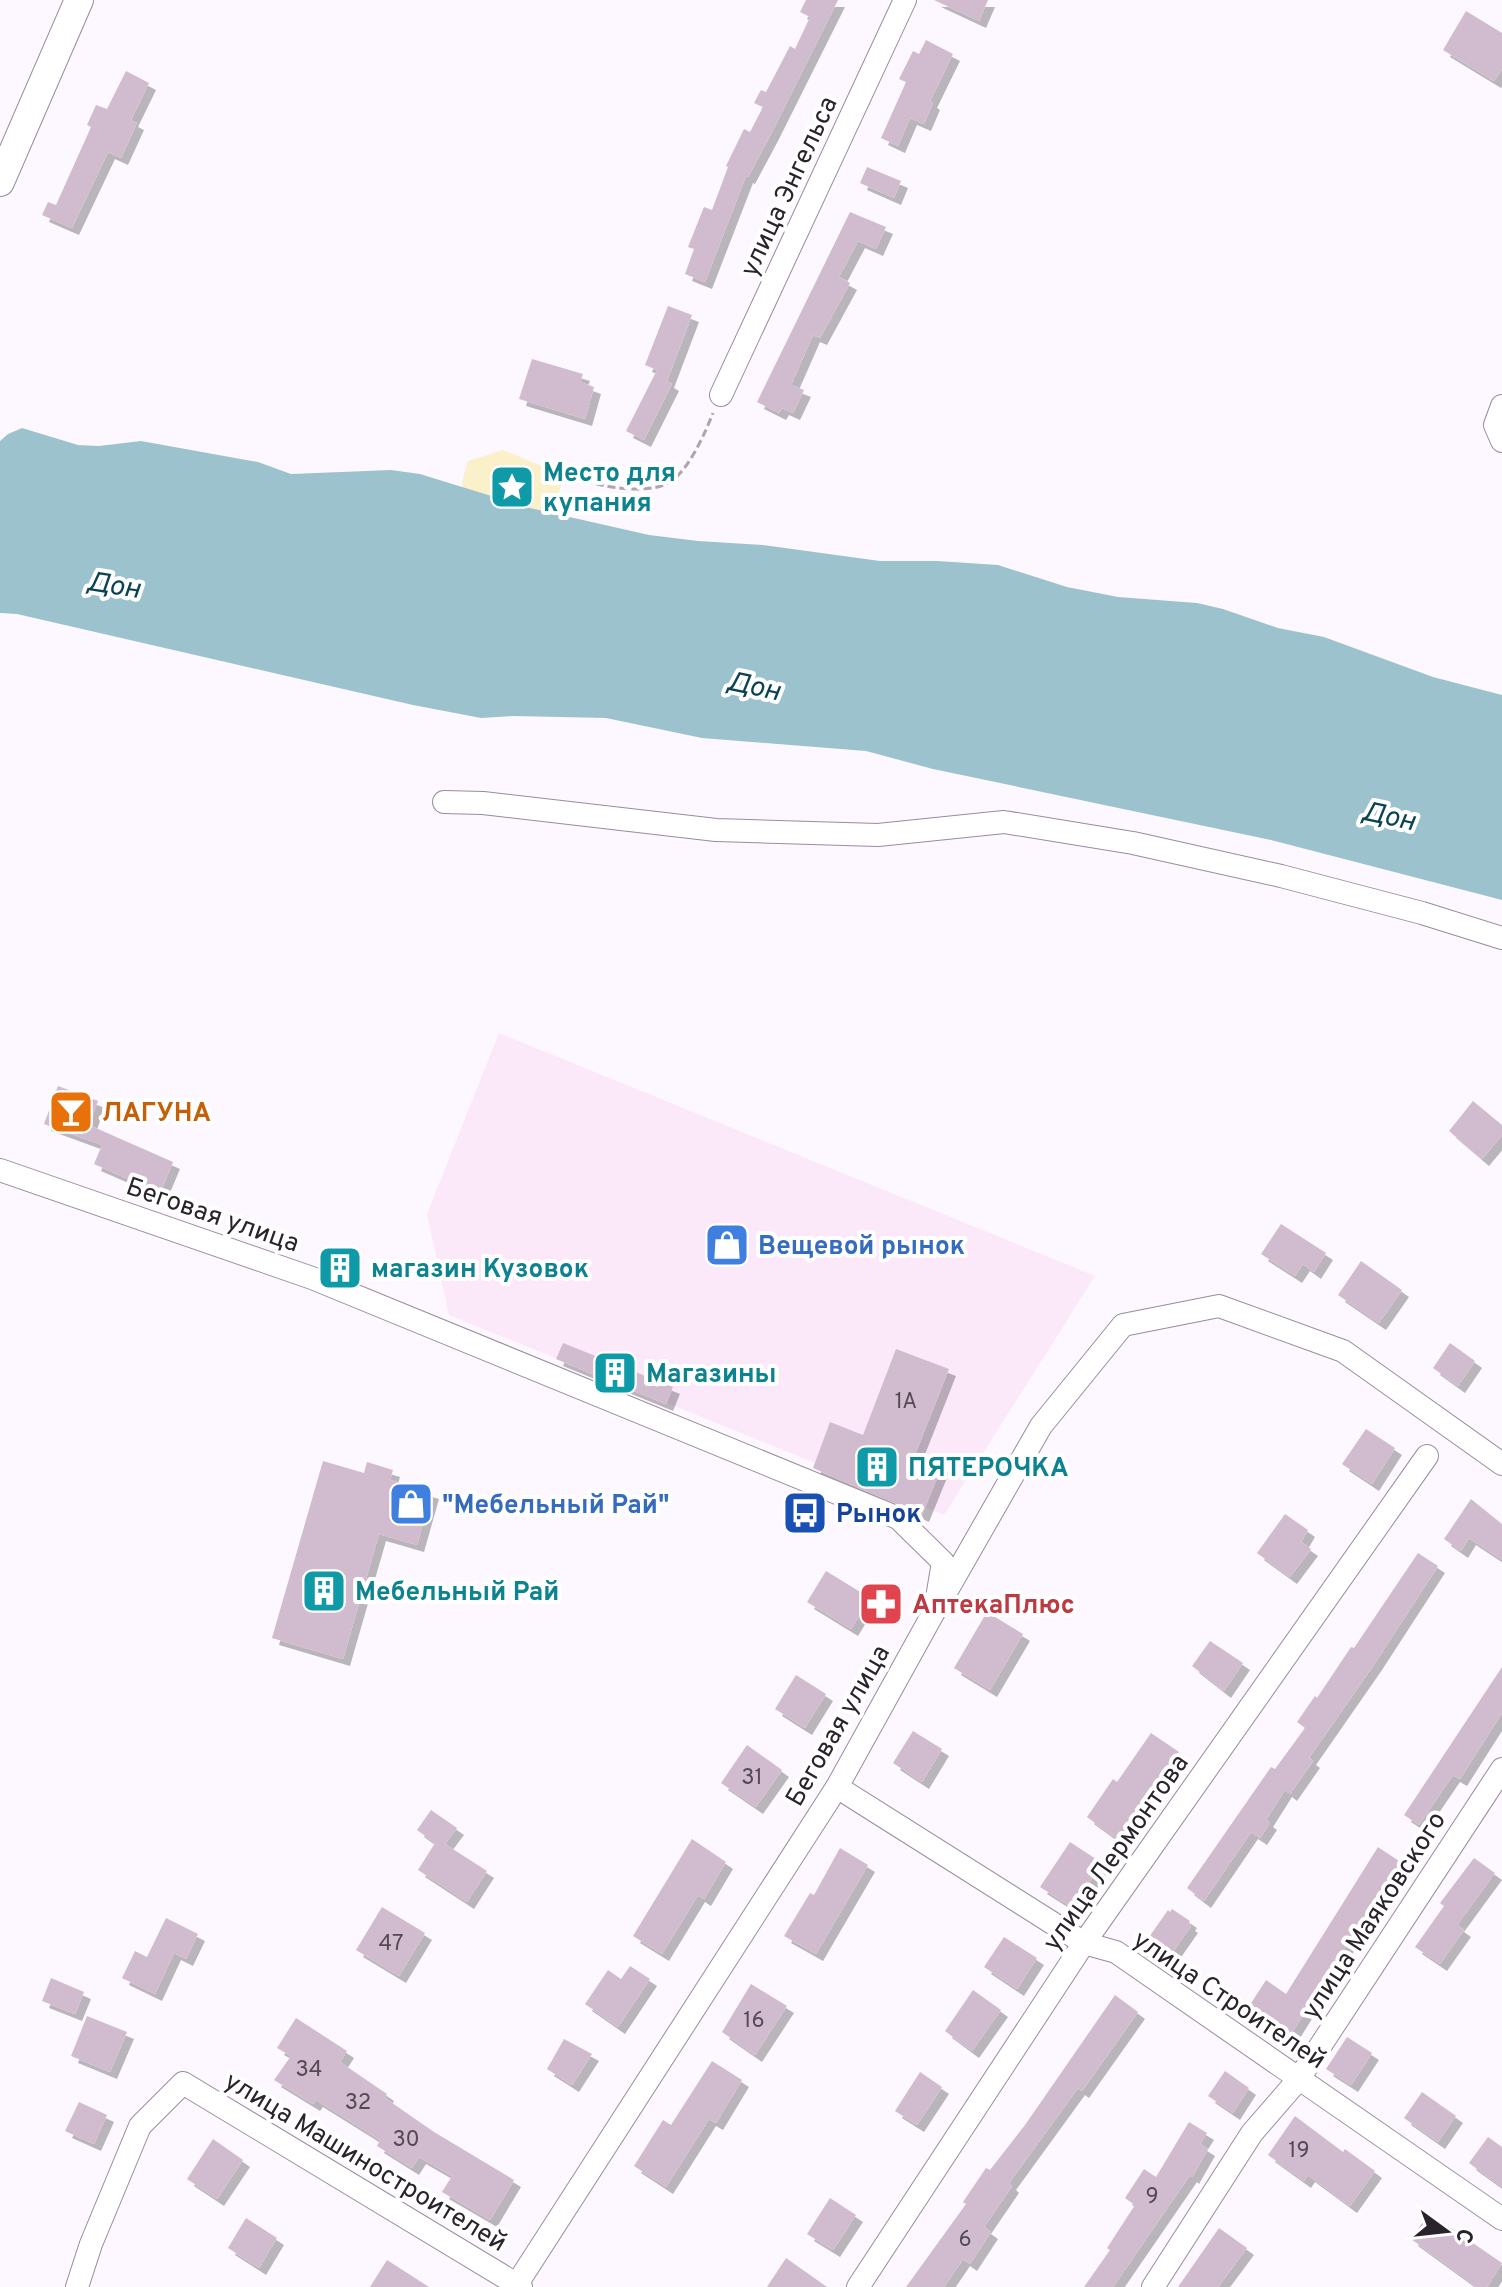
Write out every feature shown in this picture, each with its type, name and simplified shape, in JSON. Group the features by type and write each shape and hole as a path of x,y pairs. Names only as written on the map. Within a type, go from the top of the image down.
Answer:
{"main road":[{"path":"0,182 79,0"}],"street":[{"name":"улица Энгельса","path":"721,395 905,0"},
{"path":"1502,406 1495,425 1502,441"},
{"path":"444,802 483,803 716,830 878,835 1004,822 1133,843 1281,876 1422,913 1502,938"},
{"name":"Беговая улица","path":"0,1170 312,1278 898,1518 943,1562 935,1610 837,1787 518,2286"},
{"path":"935,1610 1041,1426 1123,1325 1219,1306 1343,1351 1502,1464"},
{"name":"улица Лермонтова","path":"858,2287 1084,1943 1427,1456"},
{"name":"улица Маяковского","path":"1153,2287 1252,2133 1298,2080 1502,1769"},
{"name":"улица Строителей","path":"837,1787 1084,1943 1116,1952 1502,2219"},
{"name":"улица Машиностроителей","path":"77,2287 91,2244 140,2126 183,2083 518,2286"}],"path":[{"path":"549,477 572,474 596,484 631,490 669,483 681,472 694,452 721,395"}],"shaded area":[{"name":"Вещевой рынок","path":"499,1033 1095,1276 944,1515 449,1315 427,1214"}],"sand":[{"name":"Место для купания","path":"503,450 557,470 563,480 553,509 544,518 465,495 462,482 468,461"}],"water":[{"name":"Дон","path":"22,428 78,445 141,441 258,462 291,474 391,470 420,474 530,508 649,535 763,545 880,561 998,565 1067,587 1118,597 1197,603 1278,628 1324,637 1433,677 1502,695 1502,900 1271,840 933,769 866,751 702,738 606,718 481,718 17,614 0,613 0,441"}],"building":[{"path":"806,0 838,0 771,134 746,176 705,282 685,274 694,249 688,247 704,207 712,210 726,166 744,129 750,132 763,107 754,103 761,90 766,92 790,46 795,49 810,17 800,12"},
{"path":"934,0 988,0 979,21"},
{"path":"1466,11 1502,33 1502,69 1494,81 1443,50"},
{"path":"926,40 953,54 930,101 933,103 924,124 910,118 898,146 881,138 906,82 899,79 913,51 919,54"},
{"path":"126,71 149,83 131,120 137,123 121,158 108,152 72,228 42,215 48,202 56,205 91,127 87,125 96,105 107,109"},
{"path":"867,167 901,181 894,198 860,183"},
{"path":"850,212 886,227 876,249 858,241 839,277 850,283 820,338 813,335 791,385 804,390 793,413 782,408 779,413 757,402"},
{"path":"668,306 692,315 667,381 672,384 644,440 626,431 657,370 645,365"},
{"path":"532,359 583,374 580,382 594,387 585,419 519,399"},
{"path":"58,1086 98,1101 89,1125 173,1162 160,1193 94,1164 102,1145 44,1124"},
{"path":"1473,1101 1502,1125 1502,1135 1482,1159 1449,1131"},
{"path":"1281,1224 1326,1253 1314,1272 1303,1264 1295,1276 1261,1254"},
{"path":"1361,1261 1402,1290 1379,1323 1338,1295"},
{"name":"Магазины","path":"563,1343 673,1387 666,1404 556,1359"},
{"path":"1450,1343 1475,1361 1458,1386 1433,1368"},
{"path":"896,1349 949,1369 915,1455 942,1466 922,1515 813,1468 830,1422 863,1435"},
{"path":"1366,1429 1395,1448 1372,1484 1342,1464"},
{"name":"Мебельный Рай","path":"323,1461 364,1473 367,1462 393,1470 390,1480 432,1492 417,1545 379,1534 343,1659 272,1638"},
{"path":"1471,1499 1502,1524 1502,1560 1469,1538 1461,1551 1444,1539"},
{"path":"1285,1514 1308,1530 1301,1542 1311,1549 1290,1577 1257,1553"},
{"path":"1418,1553 1438,1566 1309,1758 1313,1761 1290,1794 1285,1790 1266,1820 1270,1823 1260,1838 1251,1832 1204,1901 1187,1888 1271,1767 1275,1769 1305,1728 1297,1722 1351,1647 1354,1648"},
{"path":"826,1571 870,1598 851,1629 807,1602"},
{"name":"АптекаПлюс","path":"875,1589 896,1601 886,1619 865,1608"},
{"path":"987,1612 1023,1634 990,1690 954,1668"},
{"path":"1210,1641 1243,1663 1224,1691 1192,1666"},
{"path":"1502,1667 1502,1713 1460,1779 1453,1775 1419,1825 1404,1815"},
{"path":"796,1675 826,1694 805,1728 775,1709"},
{"path":"913,1731 942,1749 922,1782 893,1763"},
{"path":"1151,1733 1179,1752 1117,1839 1087,1817 1113,1779 1117,1782"},
{"path":"747,1745 782,1770 756,1807 721,1783"},
{"path":"431,1810 457,1828 445,1844 487,1871 467,1902 418,1870 435,1843 417,1830"},
{"path":"692,1839 726,1862 704,1899 698,1895 662,1954 633,1936"},
{"path":"1070,1842 1102,1863 1073,1908 1040,1887"},
{"path":"1378,1847 1399,1861 1290,2036 1248,2008 1266,1980 1286,1994"},
{"path":"840,1848 868,1865 816,1954 784,1936 810,1893 814,1895"},
{"path":"1474,1858 1495,1873 1457,1925 1464,1930 1440,1964 1415,1947 1444,1906 1440,1903"},
{"path":"382,1907 425,1933 399,1976 356,1950"},
{"path":"1172,1909 1190,1921 1188,1924 1191,1926 1163,1966 1140,1950 1168,1910 1170,1912"},
{"path":"166,1918 198,1934 186,1959 174,1953 155,1994 122,1978 135,1951 147,1957"},
{"path":"1004,1937 1037,1958 1017,1989 984,1967"},
{"path":"630,1966 650,1979 618,2027 585,2004 608,1970 621,1979"},
{"path":"51,1978 84,1992 75,2014 42,2001"},
{"path":"751,1984 787,2006 755,2055 722,2032"},
{"path":"973,1990 1001,2010 972,2051 945,2031"},
{"path":"1115,1995 1138,2012 1082,2091 1078,2088 1009,2183 1012,2186 984,2227 991,2232 970,2264 963,2259 944,2287 906,2287 966,2204 963,2202 986,2168 990,2170 1025,2125"},
{"path":"87,2016 127,2032 110,2072 71,2056"},
{"path":"296,2018 347,2051 340,2062 387,2094 385,2098 434,2132 514,2180 490,2220 442,2192 452,2176 419,2157 412,2168 377,2146 380,2140 316,2100 313,2104 274,2080 291,2056 277,2048"},
{"path":"1347,2037 1372,2053 1351,2085 1326,2069"},
{"path":"564,2039 592,2054 572,2085 547,2069"},
{"path":"712,2061 742,2080 716,2123 709,2119 666,2187 634,2166 663,2120 671,2125"},
{"path":"1225,2071 1249,2088 1233,2113 1208,2096"},
{"path":"920,2072 942,2087 917,2125 895,2111"},
{"path":"1422,2092 1456,2116 1438,2142 1404,2118"},
{"path":"79,2102 107,2115 94,2144 65,2131"},
{"path":"1295,2116 1343,2152 1345,2149 1375,2171 1350,2206 1308,2175 1304,2181 1268,2155"},
{"path":"1189,2122 1207,2133 1200,2144 1208,2149 1192,2177 1190,2175 1113,2287 1084,2287 1110,2250 1107,2248 1135,2205 1125,2198 1144,2169 1156,2177"},
{"path":"1488,2137 1502,2147 1502,2187 1469,2163"},
{"path":"213,2139 243,2160 217,2199 187,2179"},
{"path":"830,2198 856,2215 833,2250 807,2234"},
{"path":"1429,2213 1502,2263 1487,2287 1477,2287 1411,2239"},
{"path":"246,2218 277,2238 259,2268 228,2248"},
{"path":"1219,2228 1247,2248 1218,2287 1178,2287"},
{"path":"786,2258 827,2287 767,2287"},
{"path":"387,2260 429,2287 370,2287"}],"place":[{"name":"Место для купания","path":"512,487"},
{"name":"ЛАГУНА","path":"71,1112"},
{"name":"Вещевой рынок","path":"727,1245"},
{"name":"магазин Кузовок","path":"340,1268"},
{"name":"Магазины","path":"615,1373"},
{"name":"ПЯТЕРОЧКА","path":"877,1467"},
{"name":"\"Мебельный Рай\"","path":"411,1504"},
{"name":"Рынок","path":"805,1513"},
{"name":"Мебельный Рай","path":"324,1591"},
{"name":"АптекаПлюс","path":"881,1604"}]}
